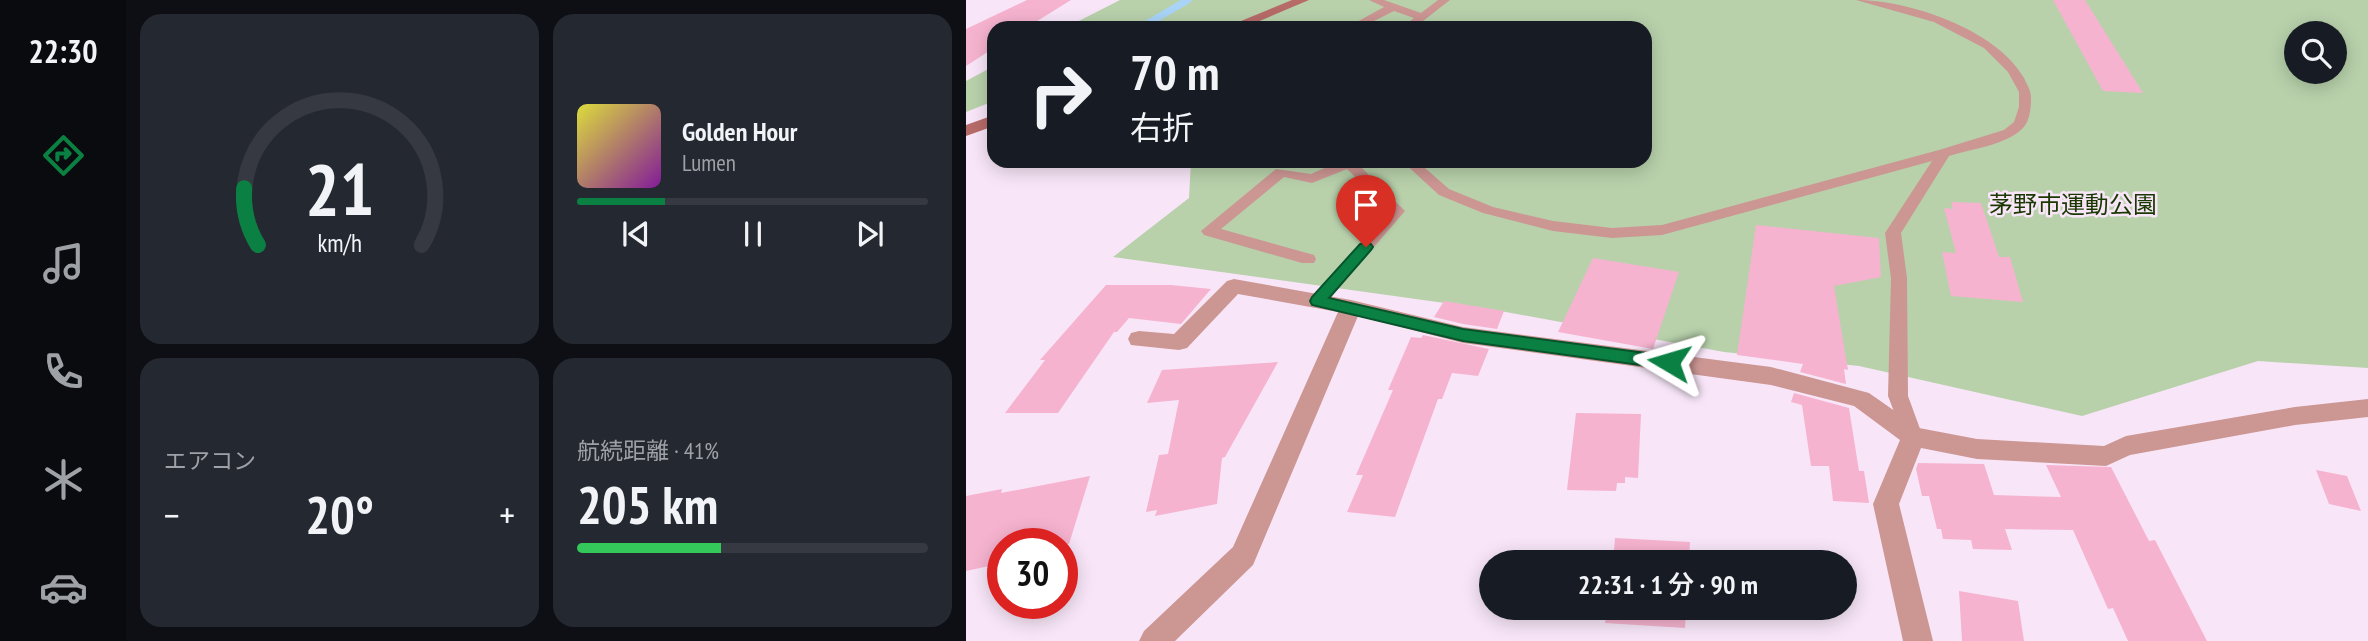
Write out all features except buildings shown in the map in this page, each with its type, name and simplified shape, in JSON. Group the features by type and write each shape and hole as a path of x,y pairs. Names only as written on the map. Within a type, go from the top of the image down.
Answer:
{"street":[{"path":"1249,21 1303,0"},
{"path":"966,131 987,123"},
{"path":"1139,339 1179,342 1234,286 1351,307 1463,335 1771,376 1861,399 1913,437 1977,449 2106,456 2126,446 2295,416 2368,408"},
{"path":"1154,641 1243,556 1351,307"},
{"path":"1913,437 1886,504 1918,641"}],"lane":[{"path":"1374,0 1419,16"},
{"path":"1414,21 1445,0"},
{"path":"1417,168 1444,192 1488,210 1553,226 1612,233 1662,230 1944,153 2009,133 2020,124 2025,107 2025,92 2013,70 1988,46 1938,20 1861,0"},
{"path":"1366,21 1393,7"},
{"path":"1913,437 1898,396 1899,278 1893,233 1944,153"},
{"path":"1308,259 1209,231 1281,172 1312,179 1336,168"},
{"path":"1318,301 1397,211 1352,168"}],"green space":[{"name":"茅野市運動公園","path":"1120,0 2368,0 2368,368 2258,361 2082,416 1859,366 1724,352 1495,310 1113,257 1189,198 1191,168 1652,168 1652,21 1079,21"},
{"path":"987,70 987,104 966,112 966,81"}],"waterway":[{"path":"1152,21 1188,0"}],"route":[{"path":"1366,247 1318,301 1463,335 1669,362"}]}
